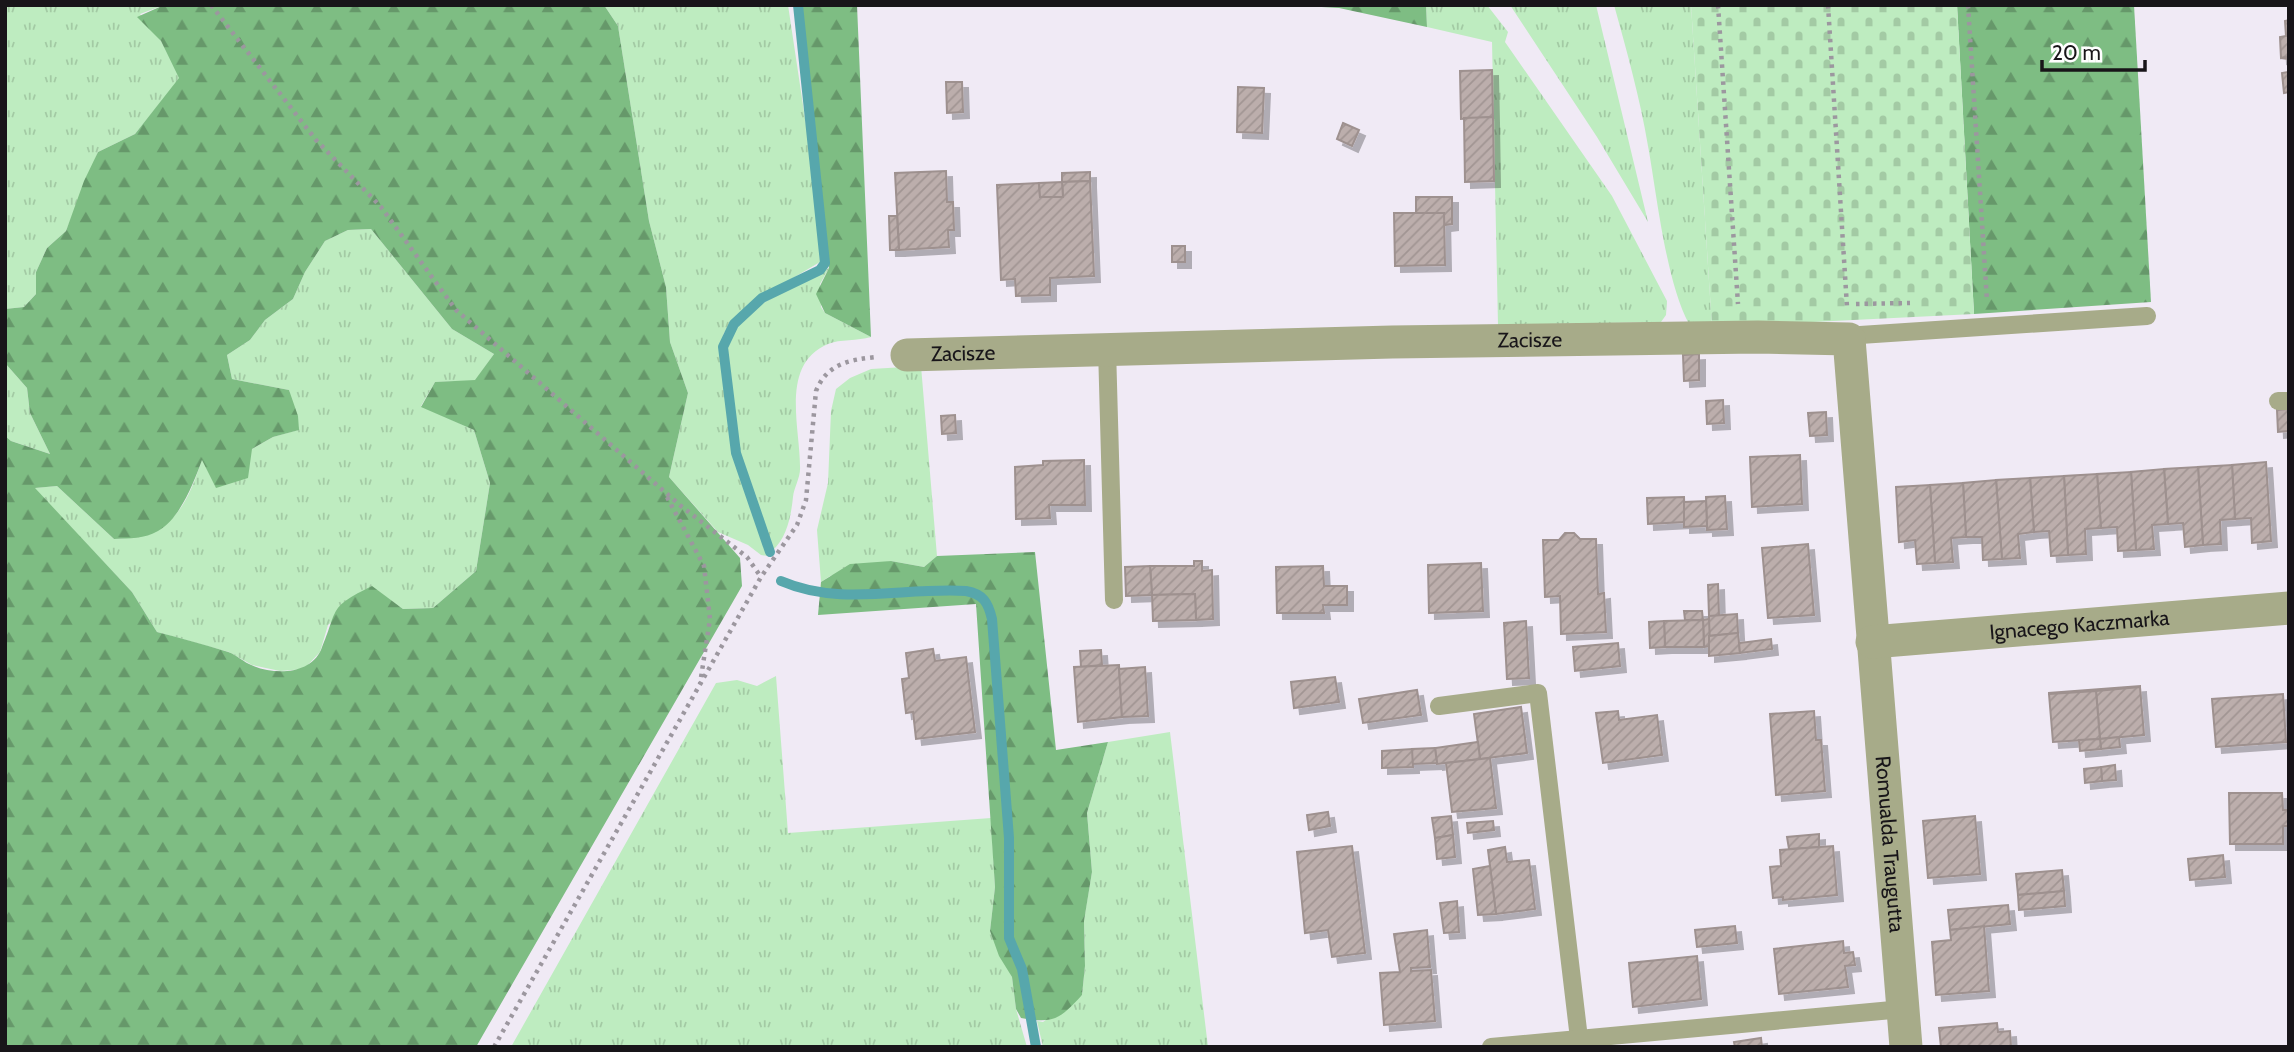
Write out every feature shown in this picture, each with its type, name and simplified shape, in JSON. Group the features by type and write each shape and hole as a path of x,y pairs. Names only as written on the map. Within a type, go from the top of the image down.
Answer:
{"street":[{"name":"Zacisze","path":"907,355 1107,348 1758,337 1849,339"},
{"path":"1849,339 1871,642"},
{"name":"Ignacego Kaczmarka","path":"1871,642 2289,608"},
{"name":"Romualda Traugutta","path":"1871,642 1906,1047"}],"lane":[{"path":"1849,339 1860,335 2147,316"},
{"path":"1107,348 1114,600"},
{"path":"1439,706 1538,693 1579,1043"},
{"path":"1491,1047 1579,1043 1903,1009"}],"path":[{"path":"211,5 316,140 381,207 456,310 665,493 747,557 761,577"},
{"path":"1718,5 1738,307 1751,307"},
{"path":"1828,5 1849,339"},
{"path":"1968,5 1988,327"},
{"path":"1833,304 1921,302"},
{"path":"494,1047 761,577 797,525 806,500 816,391 822,376 841,363 907,355"},
{"path":"665,493 704,566 710,620 699,689"}],"green space":[{"path":"5,5 164,5 140,14 161,41 180,78 135,134 98,152 66,231 47,248 36,272 36,294 24,307 5,309"},
{"path":"164,5 604,5 618,26 649,221 666,287 670,342 688,393 669,477 740,558 742,586 476,1047 5,1047 5,436 11,441 50,454 30,413 27,388 5,363 5,309 24,307 36,294 36,272 47,248 66,231 98,152 135,134 179,78 161,41 137,17","holes":["371,229 452,329 494,354 475,380 435,382 421,407 474,430 490,483 476,571 433,608 403,609 372,586 358,593 336,610 321,650 315,659 299,669 278,671 258,668 228,652 157,632 132,592 35,488 57,486 114,539 137,538 158,531 173,518 185,499 202,460 216,488 248,478 252,449 273,437 299,430 298,416 289,390 232,379 227,355 250,340 265,320 293,299 305,272 325,241 348,230"]},
{"path":"604,5 788,5 818,205 820,262 749,304 724,333 720,347 733,453 769,556 761,555 748,545 718,532 669,477 688,393 670,342 666,287 649,221 618,26"},
{"path":"802,5 857,5 871,337 825,313 816,294 829,268"},
{"path":"1286,5 1426,5 1427,27 1339,8"},
{"path":"1426,5 1487,5 1508,32 1505,42 1612,196 1667,301 1666,315 1661,322 1498,325 1492,42 1427,27"},
{"path":"1510,5 1596,5 1648,222 1597,137"},
{"path":"1614,5 1691,5 1712,327 1689,324 1674,285 1663,238 1641,110"},
{"path":"1691,5 1957,5 1974,314 1712,327"},
{"path":"1957,5 2134,5 2151,302 1974,314"},
{"path":"371,229 452,329 494,354 475,381 435,382 421,406 474,430 490,483 476,571 433,608 403,609 372,587 328,625 320,652 304,669 280,671 252,665 229,652 157,632 132,592 34,488 57,486 114,539 133,537 149,533 173,517 189,493 202,459 252,449 273,437 298,430 289,390 232,379 227,355 250,340 265,320 293,299 305,272 325,241 348,230"},
{"path":"829,268 820,284 821,307 825,313 871,337 828,344 813,353 803,366 796,398 799,474 787,526 772,551 739,453 726,363 728,341 741,322 763,303"},
{"path":"5,363 27,388 30,413 50,454 11,441 5,436"},
{"path":"921,366 937,556 924,567 891,561 830,576 821,582 817,530 828,483 831,411 836,389 850,378 871,369"},
{"path":"1035,552 1056,750 1108,742 1087,813 1092,872 1084,921 1085,966 1082,995 1068,1010 1049,1020 1021,1018 1016,1009 1012,977 999,956 990,931 995,887 976,604 818,615 821,582 850,564 891,561 924,567 937,556"},
{"path":"776,676 788,833 991,818 995,887 990,931 1012,977 1016,1009 1027,1047 511,1047 716,683 737,680 757,686"},
{"path":"1170,732 1208,1047 1043,1047 1037,1021 1043,1022 1082,995 1085,966 1084,920 1092,872 1087,813 1108,742"}],"building":[{"path":"2289,20 2289,57 2281,58 2280,37 2286,36 2285,21"},
{"path":"2289,57 2289,92 2284,93 2282,73 2288,72 2288,59 2281,58"},
{"path":"1492,70 1493,117 1461,119 1460,71"},
{"path":"946,82 962,82 963,112 947,113"},
{"path":"1238,87 1264,88 1262,133 1237,132"},
{"path":"1493,117 1494,181 1465,182 1464,118"},
{"path":"1343,123 1359,130 1352,146 1337,139"},
{"path":"946,171 947,202 953,202 954,230 948,230 949,247 899,250 895,173"},
{"path":"1090,172 1090,181 1062,182 1062,173"},
{"path":"1090,181 1094,276 1050,278 1050,295 1016,296 1015,279 1001,280 997,185 1039,183 1040,197 1063,197 1062,182"},
{"path":"1062,182 1063,197 1040,197 1039,183"},
{"path":"1416,197 1452,197 1452,224 1444,225 1444,213 1416,213"},
{"path":"1394,213 1444,213 1445,265 1395,266"},
{"path":"889,216 897,216 899,250 890,250"},
{"path":"1172,246 1185,246 1185,262 1172,262"},
{"path":"1699,354 1699,380 1684,381 1683,355"},
{"path":"1723,400 1724,423 1707,424 1706,401"},
{"path":"2289,409 2289,431 2278,432 2277,410"},
{"path":"1826,412 1827,435 1810,436 1808,413"},
{"path":"955,415 956,433 942,434 941,416"},
{"path":"1800,455 1802,504 1752,507 1750,457"},
{"path":"1084,460 1085,505 1049,505 1050,518 1016,519 1015,467 1043,465 1043,461"},
{"path":"2266,462 2271,541 2252,543 2251,518 2235,519 2232,465"},
{"path":"2232,465 2235,519 2220,520 2221,544 2203,545 2198,467"},
{"path":"2198,467 2203,545 2185,547 2183,523 2168,524 2164,469"},
{"path":"2164,469 2168,524 2152,525 2154,549 2136,550 2131,472"},
{"path":"2131,472 2136,550 2118,551 2117,527 2101,528 2097,474"},
{"path":"2097,474 2101,528 2085,529 2086,554 2068,555 2064,476"},
{"path":"2064,476 2068,555 2051,556 2049,531 2034,532 2030,478"},
{"path":"2030,478 2034,532 2018,534 2020,558 2002,559 1996,480"},
{"path":"1996,480 2002,559 1983,560 1982,537 1966,537 1963,483"},
{"path":"1963,483 1966,537 1951,538 1953,562 1935,563 1930,485"},
{"path":"1930,485 1935,563 1917,564 1915,540 1899,542 1896,487"},
{"path":"1725,496 1727,529 1707,530 1706,497"},
{"path":"1684,497 1685,522 1648,524 1647,498"},
{"path":"1706,501 1707,526 1684,527 1684,502"},
{"path":"1565,533 1574,533 1580,539 1596,539 1598,594 1604,593 1606,632 1561,634 1560,596 1545,597 1543,540 1559,540"},
{"path":"1808,544 1814,615 1768,618 1762,548"},
{"path":"1194,561 1202,561 1202,571 1212,570 1213,619 1196,620 1195,594 1152,595 1150,566 1194,566"},
{"path":"1481,563 1483,611 1429,613 1428,565"},
{"path":"1150,566 1152,595 1126,596 1125,567"},
{"path":"1323,566 1324,586 1347,586 1347,605 1323,605 1324,613 1277,613 1276,567"},
{"path":"1718,584 1719,616 1709,616 1708,585"},
{"path":"1195,594 1196,620 1153,621 1152,595"},
{"path":"1684,611 1702,611 1703,620 1685,620"},
{"path":"1737,614 1738,633 1709,636 1709,616"},
{"path":"1709,619 1710,646 1704,647 1703,620"},
{"path":"1703,620 1704,647 1665,647 1664,621"},
{"path":"1526,621 1529,678 1507,679 1504,623"},
{"path":"1664,621 1665,647 1650,648 1649,622"},
{"path":"1738,633 1740,653 1709,656 1709,636"},
{"path":"1771,639 1772,649 1740,653 1739,643"},
{"path":"1618,643 1620,666 1575,671 1573,647"},
{"path":"933,649 935,661 966,657 975,732 916,739 913,712 906,713 902,679 909,678 906,653"},
{"path":"1101,650 1102,665 1081,667 1080,651"},
{"path":"1119,665 1122,717 1078,722 1074,667"},
{"path":"1145,667 1148,716 1122,717 1119,669"},
{"path":"1335,677 1339,702 1294,708 1291,682"},
{"path":"2140,687 2049,694 2049,693"},
{"path":"2140,687 2144,735 2100,739 2096,691"},
{"path":"1417,690 1421,715 1363,723 1359,699"},
{"path":"2096,691 2100,739 2053,742 2049,694"},
{"path":"2283,694 2286,742 2216,747 2212,699"},
{"path":"1521,707 1527,753 1480,759 1474,714"},
{"path":"1618,711 1619,720 1657,715 1662,755 1603,763 1596,713"},
{"path":"1814,711 1816,740 1821,740 1825,791 1776,795 1770,714"},
{"path":"2119,737 2120,747 2101,749 2100,739"},
{"path":"2100,739 2101,749 2080,751 2079,740"},
{"path":"1478,742 1480,759 1437,764 1435,748"},
{"path":"1435,748 1437,763 1412,764 1412,749"},
{"path":"1412,749 1413,767 1382,768 1382,751"},
{"path":"1490,758 1496,808 1452,812 1446,763"},
{"path":"2115,765 2116,780 2102,781 2101,767"},
{"path":"2101,767 2102,781 2085,783 2084,769"},
{"path":"2229,793 2282,793 2283,810 2289,810 2289,826 2283,826 2283,844 2230,844"},
{"path":"1328,812 1330,826 1309,830 1307,815"},
{"path":"1451,816 1453,835 1435,838 1432,818"},
{"path":"1975,816 1980,874 1928,878 1923,821"},
{"path":"1493,821 1494,830 1468,833 1467,823"},
{"path":"1819,834 1819,847 1789,849 1787,837"},
{"path":"1453,835 1455,857 1437,859 1435,838"},
{"path":"1352,846 1365,953 1332,957 1328,930 1305,933 1297,852"},
{"path":"1833,846 1837,895 1783,900 1783,897 1773,898 1770,867 1781,866 1780,850"},
{"path":"1505,847 1507,862 1529,860 1535,909 1496,914 1488,850"},
{"path":"2223,855 2225,877 2190,880 2188,859"},
{"path":"1490,866 1496,914 1478,915 1473,869"},
{"path":"2062,870 2064,891 2018,895 2016,874"},
{"path":"2064,891 2065,906 2019,910 2018,895"},
{"path":"1457,901 1459,932 1444,933 1440,903"},
{"path":"2008,905 2010,924 1950,930 1948,910"},
{"path":"1735,926 1737,943 1697,947 1695,930"},
{"path":"1984,926 1989,991 1936,995 1932,942 1951,940 1950,930"},
{"path":"1427,930 1430,967 1411,968 1411,971 1431,970 1435,1021 1384,1025 1380,973 1400,972 1394,934"},
{"path":"1843,941 1844,953 1853,952 1855,965 1845,966 1848,987 1779,994 1774,949"},
{"path":"1697,956 1701,999 1633,1007 1629,963"},
{"path":"1997,1023 1998,1032 2010,1031 2011,1047 1941,1047 1939,1028"},
{"path":"1761,1038 1762,1047 1735,1047 1734,1042"}],"waterway":[{"path":"770,552 736,453 723,347 734,324 762,298 820,270 825,263 798,5"},
{"path":"781,581 804,589 849,595 966,591 977,594 989,608 1009,838 1009,938 1022,969 1036,1047"}]}
